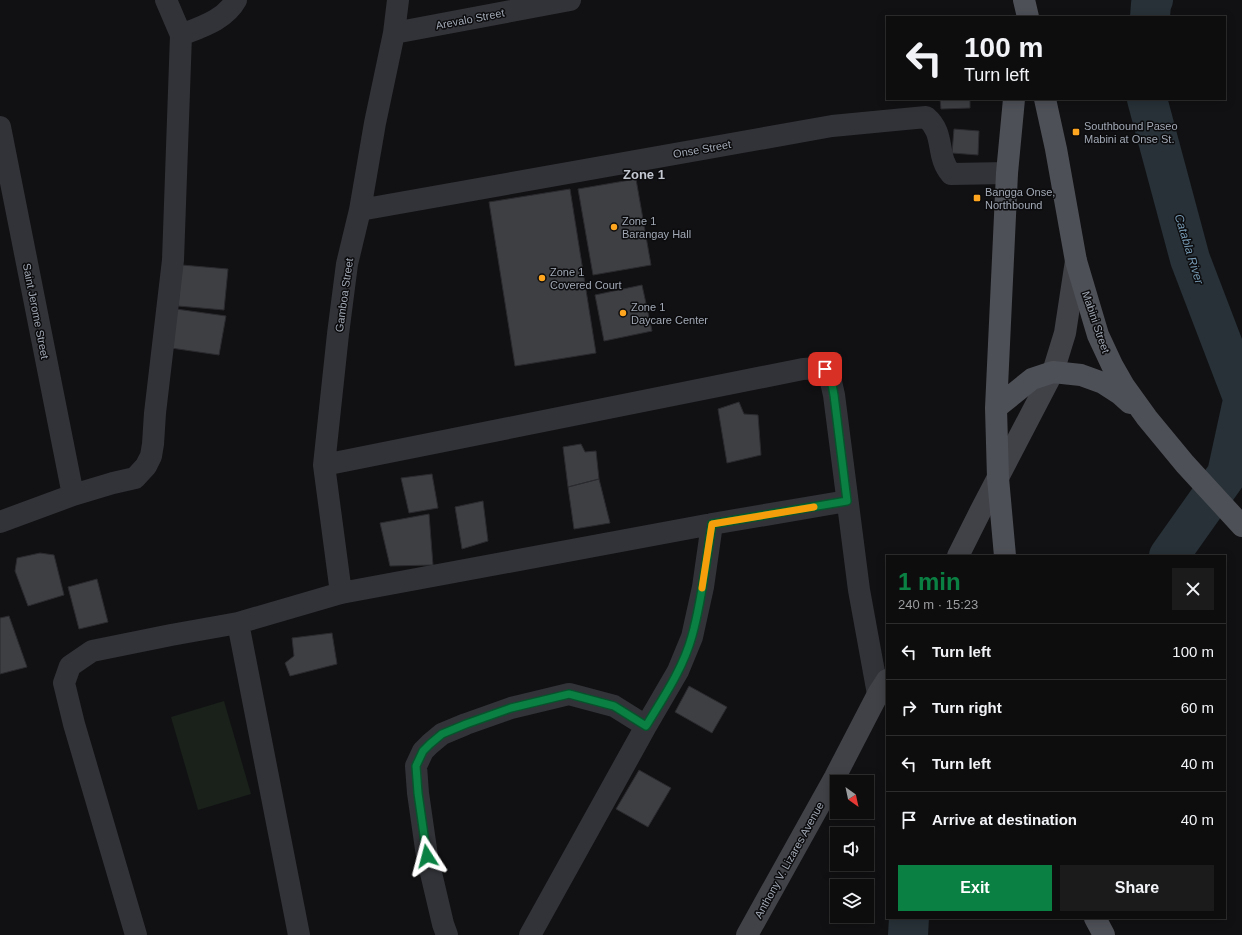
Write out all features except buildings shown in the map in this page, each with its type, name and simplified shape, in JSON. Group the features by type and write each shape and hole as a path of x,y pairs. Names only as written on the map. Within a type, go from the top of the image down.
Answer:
{"main road":[{"path":"1021,16 1023,0"},
{"path":"1023,0 1028,16"},
{"path":"1005,555 998,478 996,408 1008,173 1014,100"},
{"name":"Mabini Street","path":"1045,100 1056,149 1076,261 1098,335 1109,359 1124,386 1147,418 1185,464 1242,526"},
{"path":"959,555 1053,372 1065,333 1076,261"},
{"path":"996,408 1032,379 1053,372 1081,375 1103,383 1120,394 1147,418"},
{"name":"Anthony V. Lizares Avenue","path":"747,935 835,777 882,687"},
{"path":"1096,919 1104,935"}],"street":[{"path":"0,522 73,495 135,478 146,466 151,456 154,413 172,260 180,34 166,0"},
{"path":"180,34 216,20 233,6 236,0"},
{"name":"Gamboa Street","path":"341,593 324,465 347,264 360,210 375,123 394,33 398,0"},
{"name":"Arevalo Street","path":"394,33 570,0"},
{"name":"Onse Street","path":"360,210 832,126 926,117 934,125 937,131 943,162 951,174 1008,173"},
{"name":"Saint Jerome Street","path":"0,127 73,495"},
{"path":"324,465 816,367 825,369 829,372 831,378 858,590 882,687"},
{"path":"136,935 74,724 64,683 70,666 92,651 172,634 238,623 341,593 712,524 847,501"},
{"path":"530,935 678,670 692,637 712,524"},
{"path":"238,623 299,935"},
{"path":"447,935 427,856 418,793 416,766 423,751 442,734 466,724 511,708 569,694 614,706 646,726"}],"shaded area":[{"path":"224,701 251,794 198,810 171,717"}],"waterway":[{"name":"Catabla River","path":"1150,16 1151,4 1153,0"},
{"name":"Catabla River","path":"1147,100 1190,259 1242,395"},
{"name":"Catabla River","path":"1170,555 1227,474 1242,405"},
{"name":"Catabla River","path":"908,935 909,919"}],"slow traffic":[{"path":"702,588 712,524 814,507"}],"place":[{"name":"Southbound Paseo Mabini at Onse St.","path":"1076,132"},
{"name":"Bangga Onse, Northbound","path":"977,198"},
{"name":"Zone 1 Barangay Hall","path":"614,227"},
{"name":"Zone 1 Covered Court","path":"542,278"},
{"name":"Zone 1 Daycare Center","path":"623,313"}],"district":[{"name":"Zone 1","path":"644,174"}],"route":[{"path":"427,856 418,793 416,766 423,751 430,744 442,734 466,724 511,708 569,694 614,706 646,726 678,670 692,637 712,524 847,501 834,395 829,372 825,369"}]}
